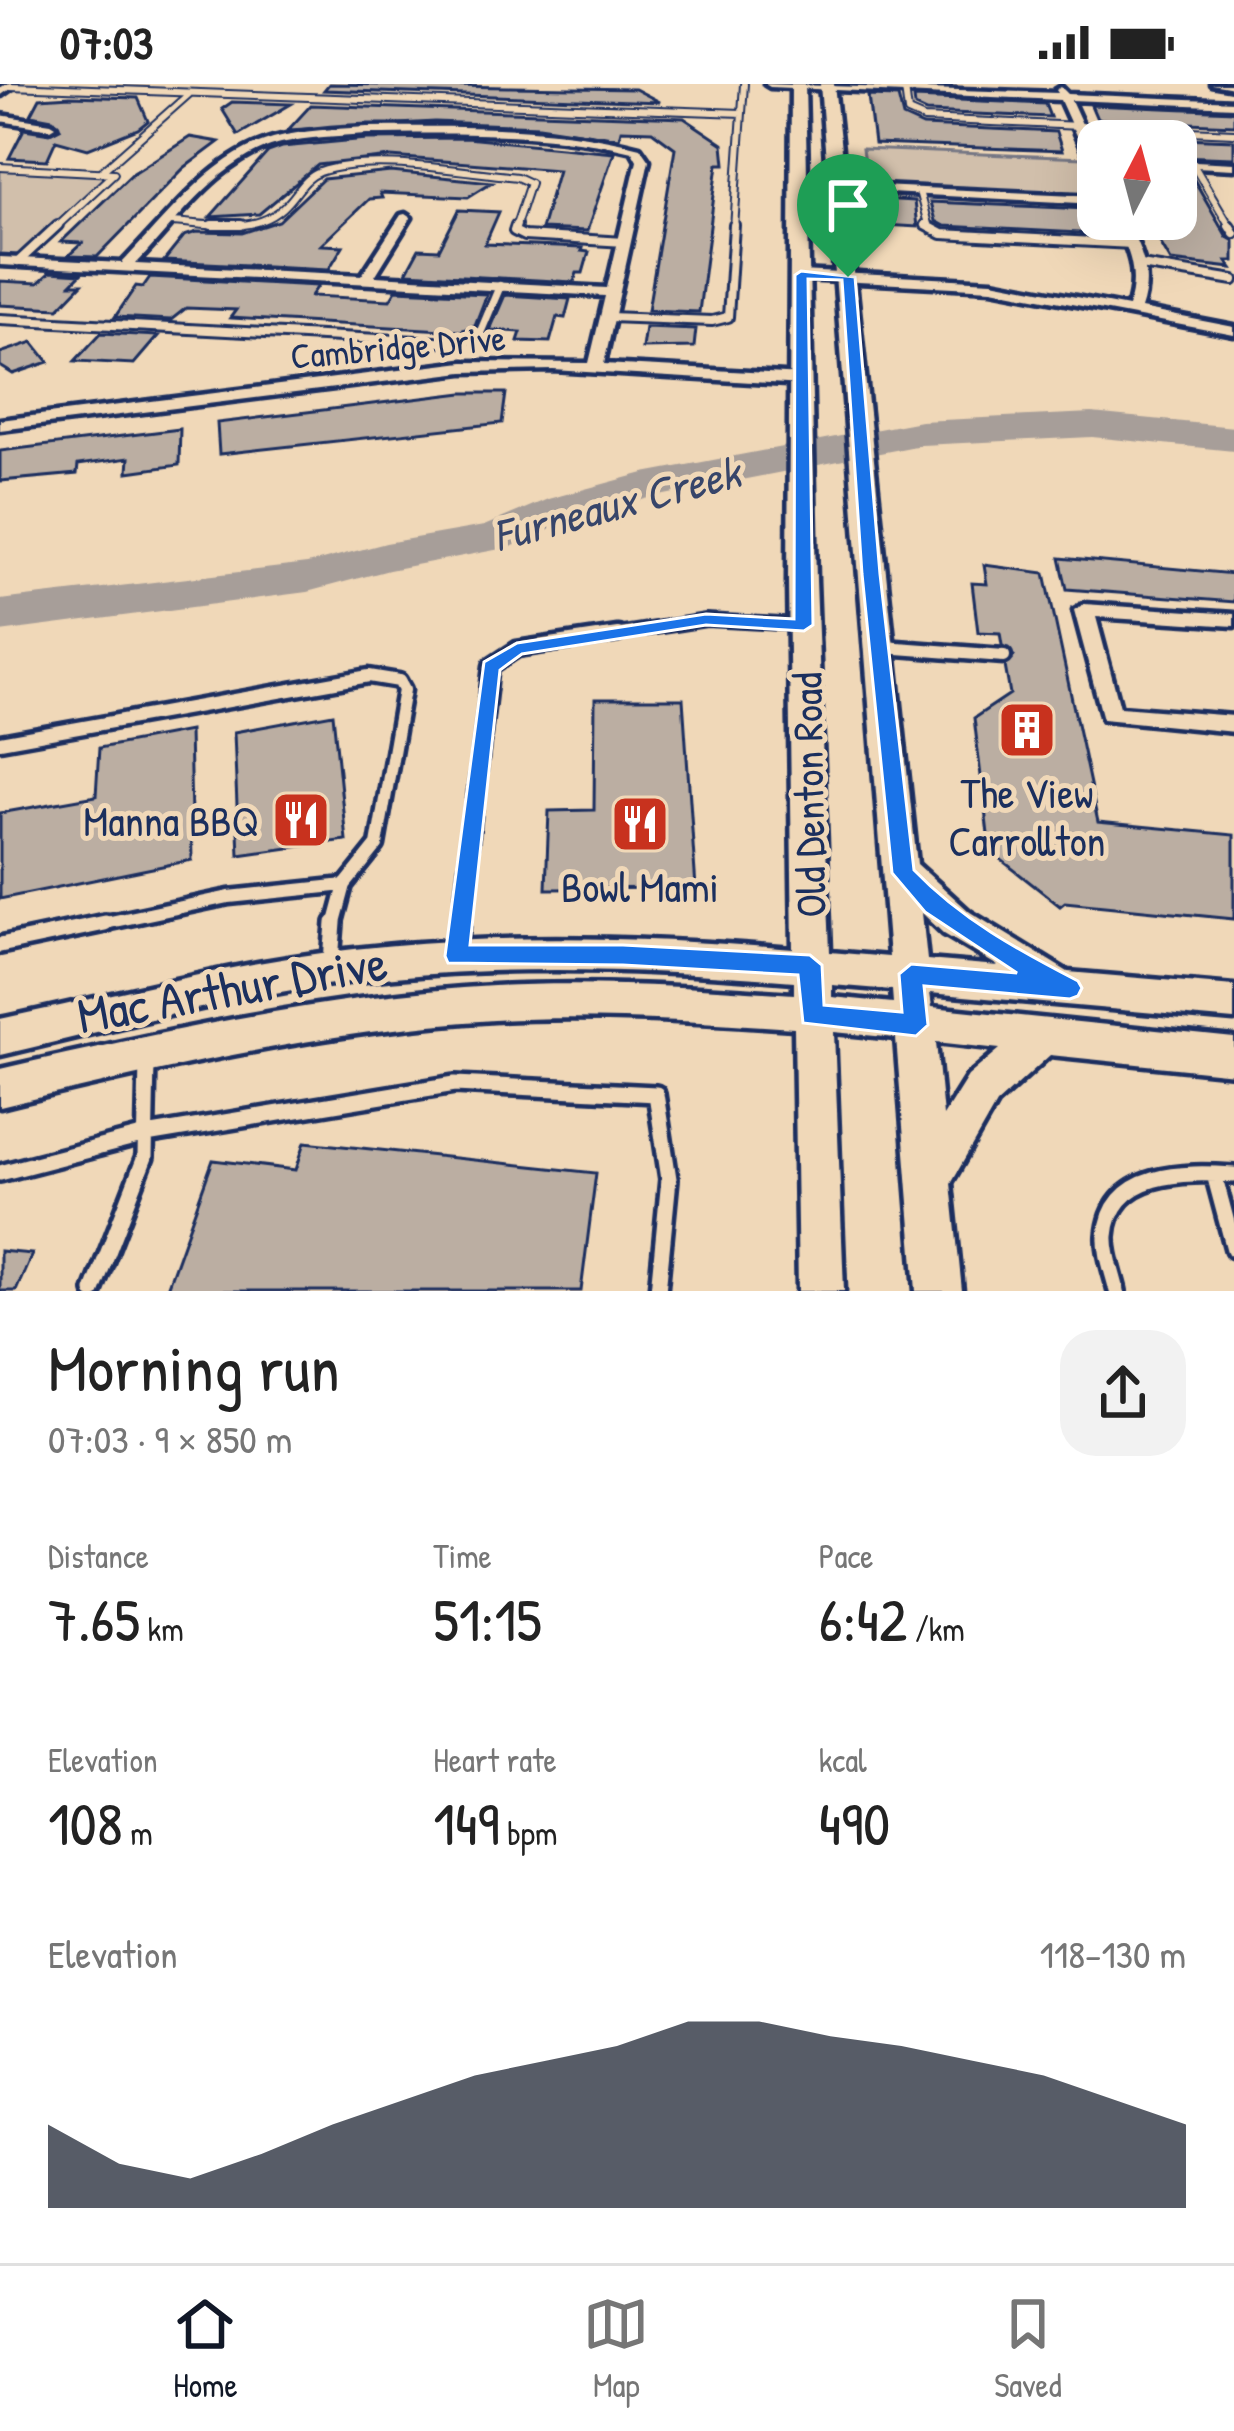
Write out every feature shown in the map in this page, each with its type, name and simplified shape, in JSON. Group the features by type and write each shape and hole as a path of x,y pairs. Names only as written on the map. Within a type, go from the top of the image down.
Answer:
{"main road":[{"name":"Old Denton Road","path":"798,84 802,580 821,1291"},
{"name":"Old Denton Road","path":"827,85 939,1291"},
{"path":"903,873 933,905 995,950 1070,988"},
{"name":"Mac Arthur Drive","path":"0,1037 261,979 457,956 623,955 810,965 1234,1003"},
{"name":"Mac Arthur Drive","path":"0,1088 148,1053 308,1023 468,1005 619,1002 1234,1056"},
{"path":"929,1179 982,1090 1040,1039"}],"street":[{"path":"770,84 1234,104"},
{"path":"978,93 1057,84 1077,124"},
{"path":"1216,84 1234,85"},
{"path":"0,118 51,126"},
{"path":"126,267 226,166 285,136 365,131 628,146 643,160 596,367"},
{"path":"1197,164 1234,166"},
{"path":"836,188 1077,199"},
{"path":"366,279 405,218"},
{"path":"1130,240 1141,265 1143,286 1133,312"},
{"path":"0,261 614,292"},
{"path":"801,275 992,285 1234,331"},
{"name":"Cambridge Drive","path":"0,425 463,367 596,367 803,380"},
{"path":"1234,620 1084,610 1111,714 1234,724"}],"lane":[{"path":"609,316 712,321 728,317 745,84"},
{"path":"7,88 742,113"},
{"path":"905,89 908,112 924,119 1077,126"},
{"path":"102,171 190,92"},
{"path":"1197,131 1234,133"},
{"path":"0,166 114,173 18,262"},
{"path":"171,221 254,224 270,220 307,178 323,171 382,170 517,177 530,183 514,231 524,236 625,242"},
{"path":"1197,171 1234,233"},
{"path":"919,191 925,226 942,233 1132,244"},
{"path":"1216,203 1234,204"},
{"path":"1141,265 1234,280"},
{"path":"0,319 455,343 482,331 500,286"},
{"path":"457,956 491,667 517,649 706,620 804,625"},
{"path":"881,646 1004,656"},
{"path":"0,742 369,676 399,681 404,690 377,845 345,885 335,915 331,970"},
{"path":"0,945 229,897 345,885"},
{"path":"93,1291 145,1156 148,1053"},
{"path":"0,1173 146,1135 454,1084 656,1094 668,1179 658,1291"},
{"path":"1117,1291 1106,1235 1115,1209 1136,1185 1172,1171 1234,1175"},
{"path":"1214,1174 1234,1250"}],"shaded area":[{"path":"862,149 1077,158 1077,193 867,185"},
{"path":"0,168 109,175 19,255 0,258"}],"building":[{"path":"329,84 635,89 660,102 324,90"},
{"path":"868,96 898,97 903,117 923,126 1056,132 1062,151 874,144"},
{"path":"40,98 138,98 148,121 88,149 56,140 47,160 9,158 24,129 50,133 60,128 53,119 31,115"},
{"path":"914,98 1045,104 1050,117 926,112 915,107"},
{"path":"232,102 291,104 238,135 222,109"},
{"path":"311,105 684,118 723,144 725,164 718,164 699,312 648,310 675,148 652,131 621,130 619,138 539,126 435,122 288,130"},
{"path":"1091,105 1234,111 1234,125 1097,119"},
{"path":"190,137 219,142 184,168 97,257 68,256 82,243 61,242 132,174"},
{"path":"466,138 614,152 587,231 541,229 558,170 391,157 318,165 259,214 210,217 268,152 282,147 367,139"},
{"path":"1197,139 1234,140 1234,158 1197,157"},
{"path":"391,172 492,182 468,197 380,193 382,198 369,199 321,245 343,246 329,269 164,261 184,236 242,233 279,221 323,179"},
{"path":"1197,185 1227,237 1234,241 1234,261 1227,261 1232,268 1171,261 1159,240 1197,240"},
{"path":"880,199 914,201 917,227 884,225"},
{"path":"930,202 1077,209 1077,233 944,226 935,221"},
{"path":"459,210 499,212 485,244 582,248 589,252 583,273 577,273 574,282 406,273 419,249 439,250"},
{"path":"50,272 81,274 71,284 82,284 59,308 0,305 0,281 38,283"},
{"path":"150,277 318,286 311,296 390,300 396,290 487,294 475,325 461,331 230,318 236,310 186,308 171,320 115,317 136,286 143,287"},
{"path":"505,295 570,299 565,318 557,317 550,342 518,341 521,332 490,330"},
{"path":"645,327 696,329 694,347 642,348"},
{"path":"101,333 158,336 134,364 75,361"},
{"path":"33,342 49,362 13,374 0,366 0,353"},
{"path":"463,393 506,393 502,423 219,454 217,423"},
{"path":"180,429 179,465 128,472 129,458 78,465 77,474 0,481 0,451"},
{"path":"1060,558 1234,574 1234,602 1067,589"},
{"name":"The View Carrollton","path":"984,565 1045,573 1098,822 1234,835 1234,919 1065,902 1060,906 990,851 974,718 1010,694 1005,666 1014,656 1002,645 1000,633 978,632 972,583 987,584"},
{"path":"595,699 683,699 696,888 546,889 549,811 594,810"},
{"path":"333,714 346,840 239,855 234,732"},
{"path":"189,731 192,860 0,899 0,813 96,796 99,748"},
{"path":"305,1142 596,1173 581,1291 166,1291 213,1160 296,1170"},
{"path":"0,1251 32,1254 16,1291 0,1291"}],"waterway":[{"name":"Furneaux Creek","path":"0,616 307,578 386,557 495,538 563,508 644,486 921,433 1092,425 1234,439"}],"place":[{"name":"The View Carrollton","path":"1027,730"},
{"name":"Manna BBQ","path":"301,820"},
{"name":"Bowl Mami","path":"640,824"}],"route":[{"path":"801,275 848,277 871,574 903,873 933,905 995,950 1070,988 911,974 916,1025 812,1016 810,965 623,955 457,956 491,667 517,649 706,620 804,625 801,275"}]}
